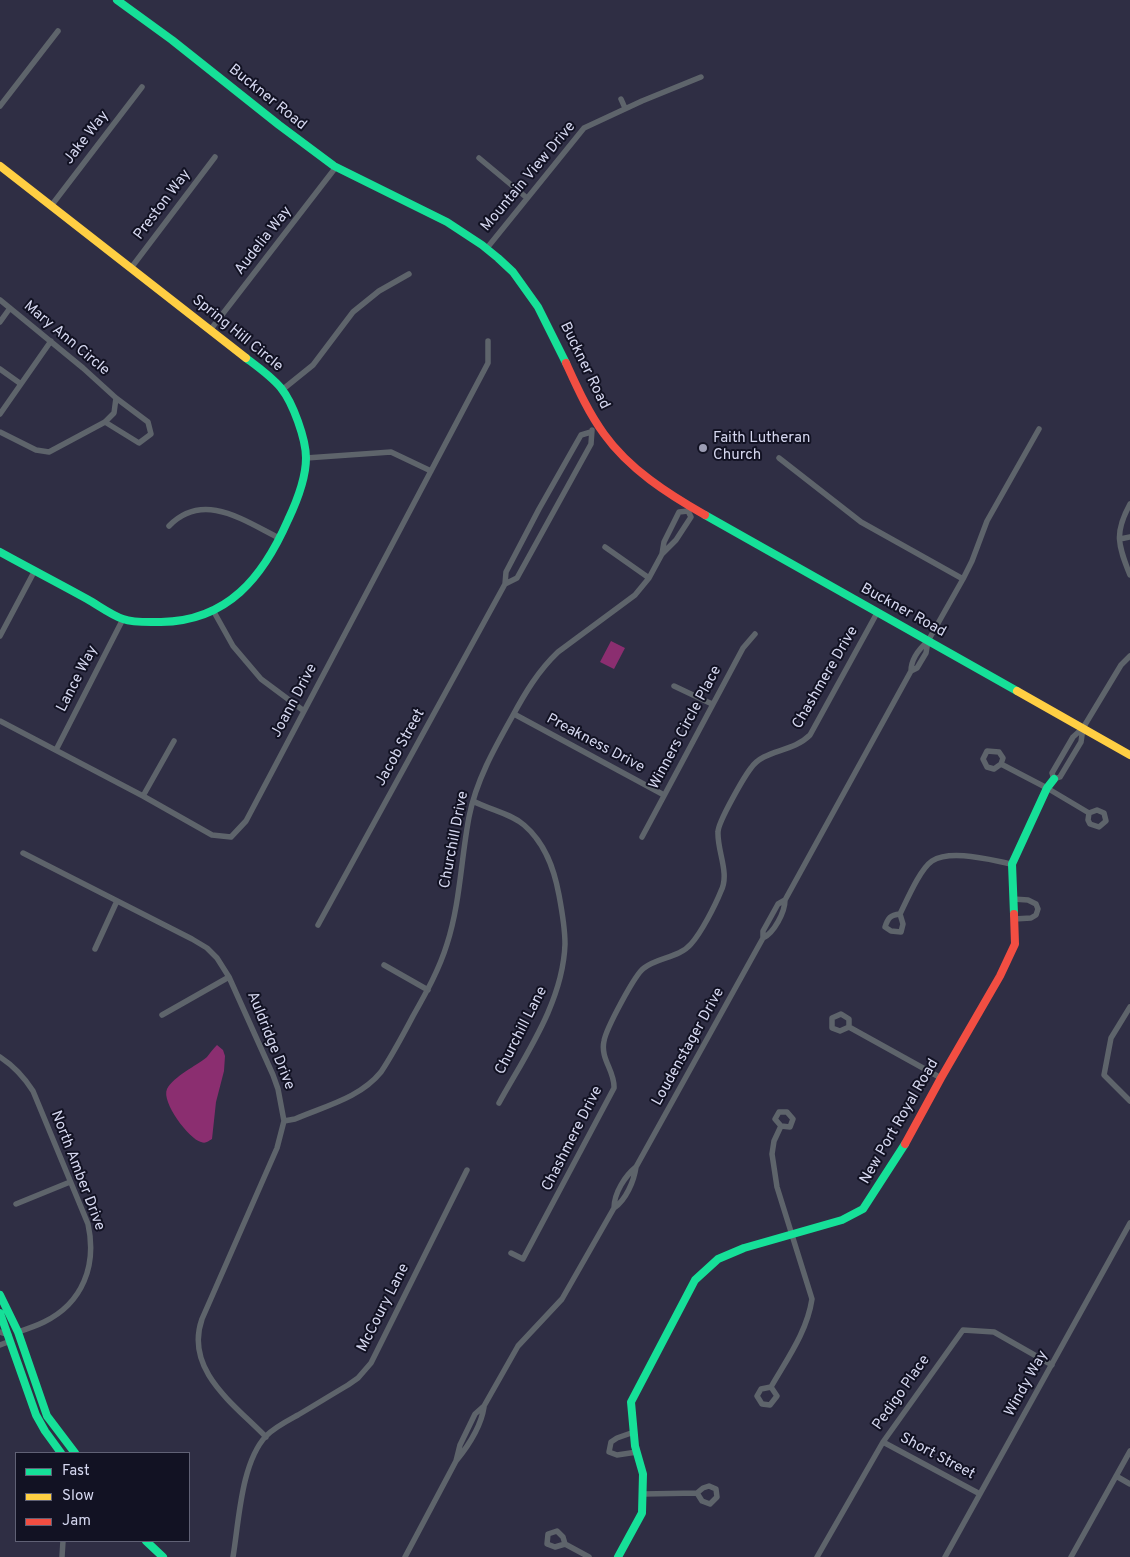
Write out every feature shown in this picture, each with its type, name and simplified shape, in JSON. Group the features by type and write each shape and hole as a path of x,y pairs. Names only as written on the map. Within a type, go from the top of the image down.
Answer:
{"street":[{"name":"Buckner Road","path":"117,0 190,54 260,112 336,168 446,222 487,248 513,272 542,312 585,404 596,423 615,448 689,509 1130,755"},
{"path":"0,106 58,31"},
{"name":"Mountain View Drive","path":"487,248 584,128 625,108 701,77"},
{"name":"Jake Way","path":"51,206 142,87"},
{"path":"621,98 625,108"},
{"name":"Preston Way","path":"131,268 215,157"},
{"path":"479,158 526,198"},
{"name":"Spring Hill Circle","path":"0,166 268,375 282,390 292,408 306,458 304,475 296,502 263,567 234,598 214,612 182,621 145,622 123,619 0,552"},
{"name":"Audelia Way","path":"211,330 336,168"},
{"path":"282,390 313,365 353,312 379,291 409,274"},
{"name":"Mary Ann Circle","path":"0,300 83,368 116,398 148,422 151,434 139,443 105,422"},
{"path":"0,322 10,308"},
{"path":"0,414 51,341"},
{"name":"Joann Drive","path":"0,721 143,796 212,835 231,837 246,821 488,363 488,341"},
{"path":"0,369 21,384"},
{"path":"0,432 36,450 49,452 105,422 114,413 116,398"},
{"name":"Jacob Street","path":"505,584 517,578 591,444 591,432 596,423"},
{"name":"Loudenstager Drive","path":"405,1557 456,1460 466,1448 482,1418 484,1406 518,1346 562,1299 614,1208 621,1204 635,1176 636,1167 763,938 763,931 778,904 785,900 911,671 911,664 920,649 928,641 963,579 987,521 1039,429"},
{"name":"Jacob Street","path":"318,925 505,584 506,572 538,509 581,436 591,432"},
{"path":"306,458 391,452 431,471"},
{"path":"779,458 861,522 963,579"},
{"path":"1130,504 1123,519 1120,539 1120,549 1130,574"},
{"name":"Churchill Drive","path":"284,1121 295,1119 360,1092 372,1083 390,1058 440,966 453,923 466,833 473,801 481,776 495,747 533,680 549,660 635,596 649,578 662,554 676,540 691,517 689,509 679,512 664,542 662,554"},
{"path":"169,526 185,513 194,510 211,510 231,514 279,538"},
{"path":"1120,539 1130,537"},
{"path":"605,547 649,578"},
{"path":"0,636 34,572"},
{"path":"214,612 233,646 261,678 304,711"},
{"name":"Chashmere Drive","path":"511,1253 523,1259 614,1088 614,1081 604,1057 604,1040 639,973 646,966 675,955 691,945 721,893 724,876 718,830 752,766 765,756 794,747 810,735 878,613"},
{"name":"Lance Way","path":"56,750 123,619"},
{"name":"Winners Circle Place","path":"642,837 743,648 755,634"},
{"name":"New Port Royal Road","path":"1054,779 1052,773 1073,737 1083,728 1121,665 1130,656"},
{"path":"674,686 712,704"},
{"name":"Preakness Drive","path":"514,714 664,795"},
{"name":"New Port Royal Road","path":"618,1557 642,1513 643,1474 637,1452 631,1402 695,1280 718,1259 744,1248 842,1220 864,1209 900,1154 1000,976 1015,944 1012,864 1047,788 1054,779 1060,778 1080,742 1083,728"},
{"path":"143,796 174,741"},
{"path":"1001,764 1090,813"},
{"name":"Churchill Lane","path":"473,801 504,813 523,824 545,849 558,887 564,925 565,945 558,988 543,1023 499,1103"},
{"name":"Auldridge Drive","path":"23,853 207,948 217,958 229,977 278,1089 284,1121 277,1148 198,1332 197,1343 205,1372 218,1388 266,1436"},
{"path":"900,914 918,877 932,861 956,855 1012,864"},
{"path":"1013,899 1028,900 1036,904 1038,909 1036,915 1031,918 1014,919"},
{"path":"95,950 117,901"},
{"path":"384,965 428,990"},
{"path":"162,1015 229,977"},
{"path":"1130,1007 1111,1038 1104,1075 1130,1101"},
{"path":"849,1027 941,1078"},
{"name":"North Amber Drive","path":"0,1057 23,1076 33,1090 88,1224 91,1239 91,1255 87,1275 74,1299 64,1309 44,1322 18,1332"},
{"path":"771,1388 802,1334 810,1315 812,1299 777,1187 772,1154 774,1141 780,1126"},
{"name":"McCoury Lane","path":"233,1557 244,1482 250,1462 266,1436 276,1428 348,1385 358,1378 371,1363 467,1170"},
{"path":"16,1204 70,1182"},
{"name":"Windy Way","path":"945,1557 1130,1223"},
{"path":"0,1294 18,1332 47,1416 74,1452"},
{"path":"0,1313 25,1385 43,1428 60,1452"},
{"name":"Pedigo Place","path":"817,1557 883,1442 963,1330 994,1332 1052,1364"},
{"path":"0,1332 9,1335 18,1332"},
{"path":"0,1345 8,1342 9,1335"},
{"path":"634,1432 611,1442 609,1452 617,1454 637,1452"},
{"name":"Short Street","path":"883,1442 980,1494"},
{"path":"1071,1557 1130,1451"},
{"path":"1116,1476 1130,1484"},
{"path":"643,1494 697,1494"},
{"path":"62,1557 63,1542"},
{"path":"147,1542 163,1557"},
{"path":"565,1544 589,1557"}],"shaded area":[{"path":"611,641 625,648 614,669 600,662"},
{"path":"217,1045 223,1050 225,1056 224,1071 216,1102 212,1139 203,1143 183,1127 172,1111 166,1095 170,1084 207,1057"}],"traffic: fast":[{"path":"117,0 172,40 334,166 447,222 482,245 513,272 538,307 566,363"},
{"path":"0,552 114,615 132,621 161,622 185,620 206,614 240,592 267,560 278,541 300,490 306,458 301,431 286,395 273,380 246,358"},
{"path":"705,515 1017,691"},
{"path":"1014,914 1012,864 1047,788 1054,779"},
{"path":"618,1557 642,1513 643,1474 635,1446 631,1402 695,1280 718,1259 744,1248 842,1220 863,1209 905,1144"},
{"path":"0,1295 18,1332 47,1416 74,1452"},
{"path":"0,1313 36,1415 60,1452"},
{"path":"147,1542 163,1557"}],"traffic: slow":[{"path":"0,166 246,358"},
{"path":"1017,691 1130,755"}],"traffic: jam":[{"path":"566,363 593,417 614,447 650,480 705,515"},
{"path":"905,1144 1000,976 1015,944 1014,914"}],"place":[{"name":"Faith Lutheran Church","path":"703,448"}]}
